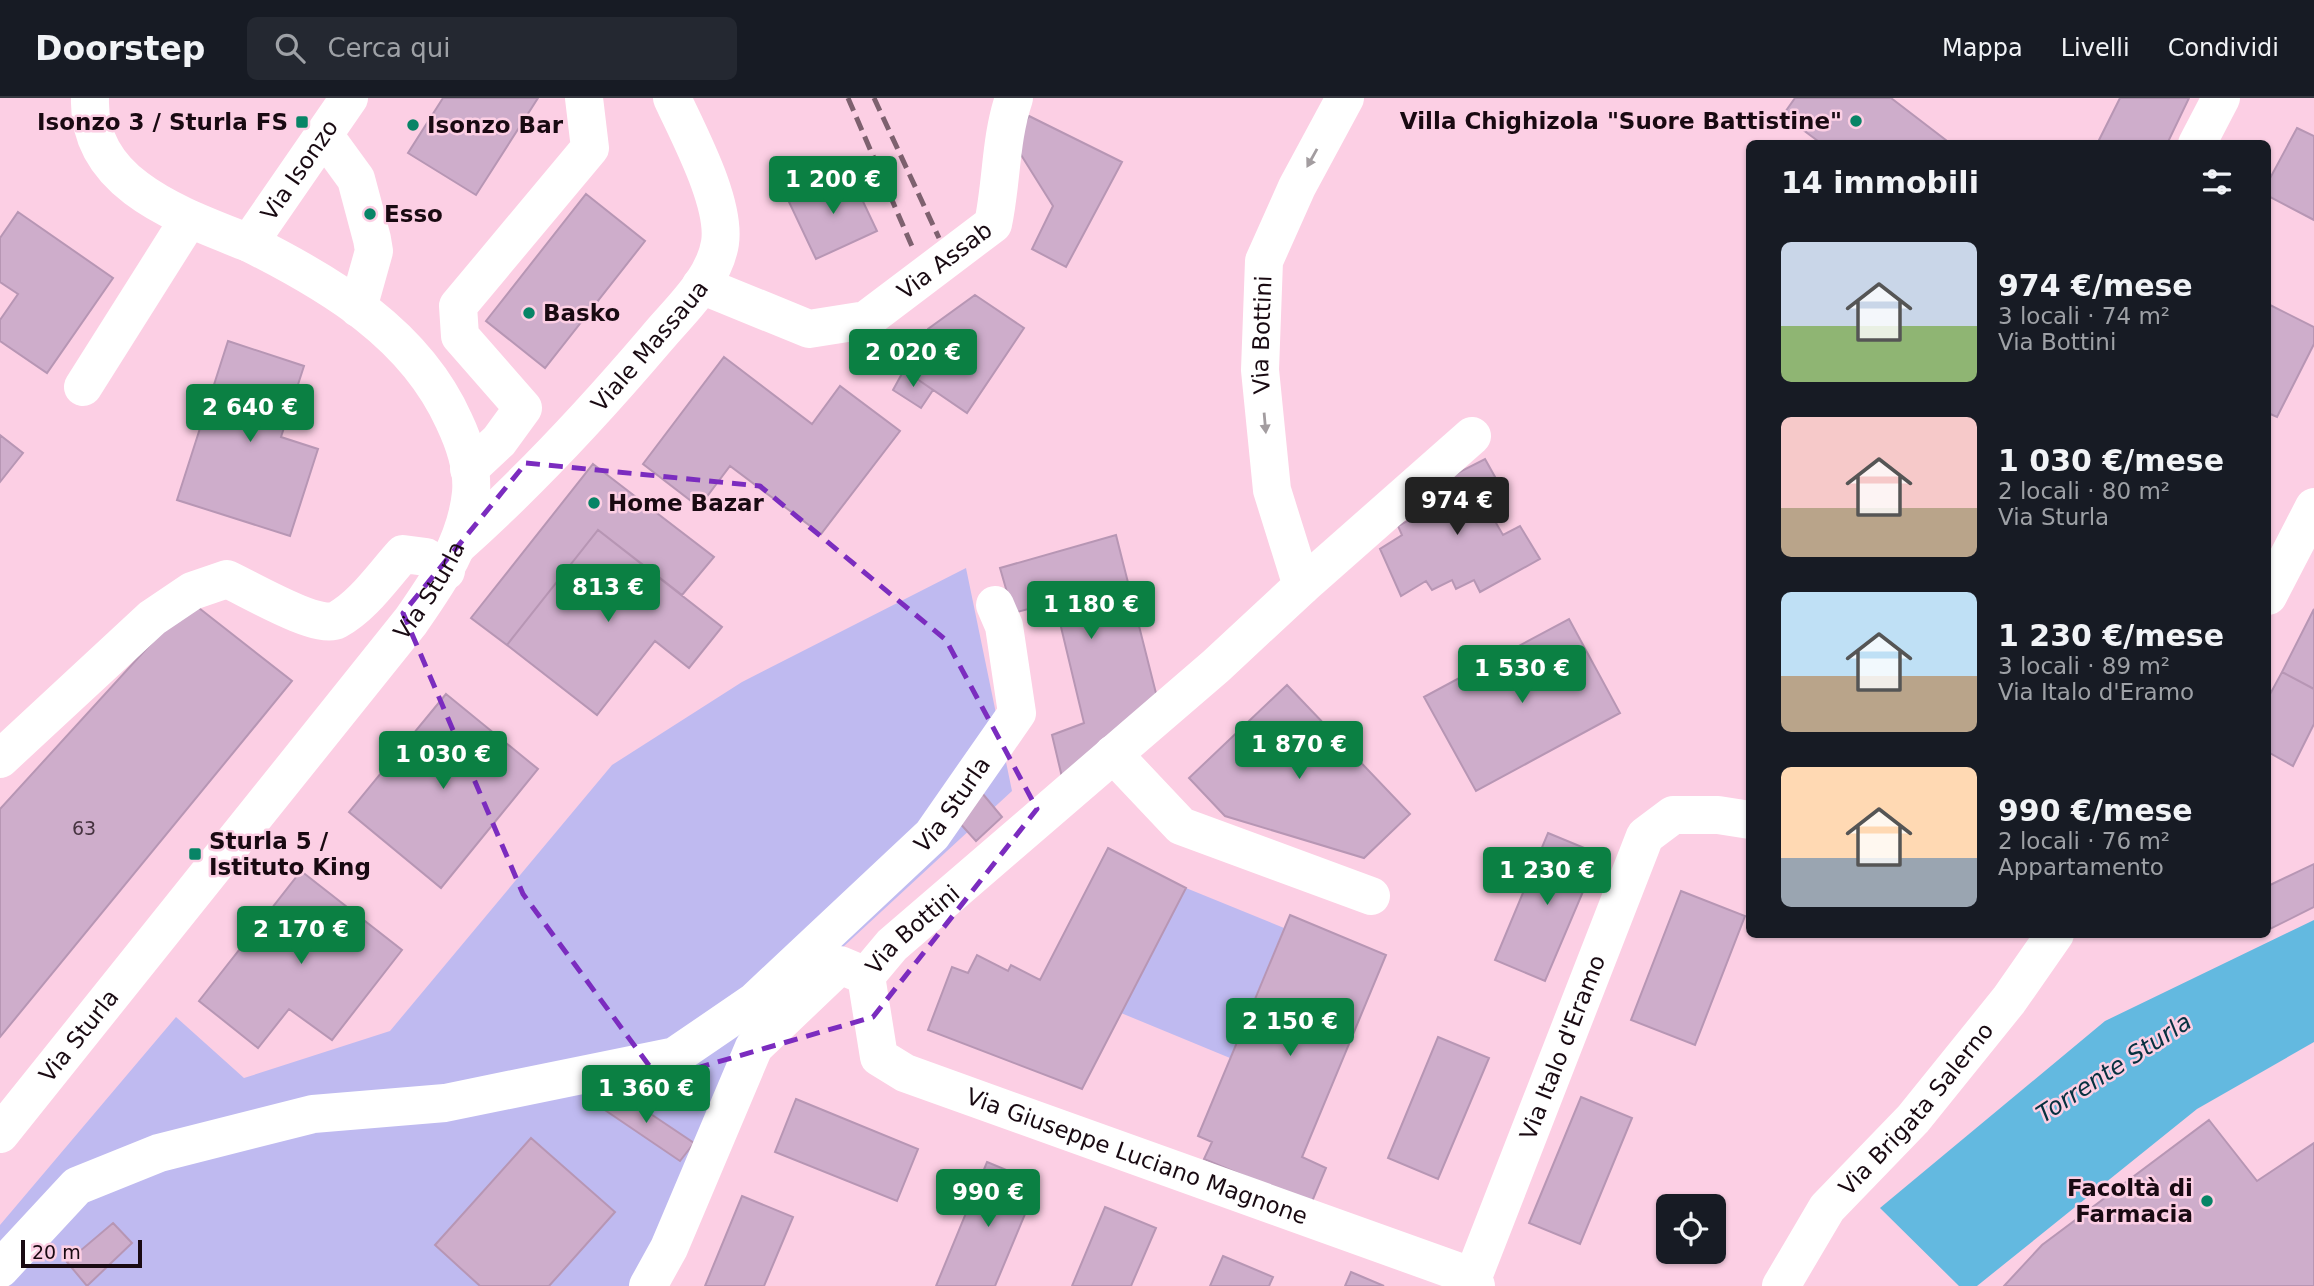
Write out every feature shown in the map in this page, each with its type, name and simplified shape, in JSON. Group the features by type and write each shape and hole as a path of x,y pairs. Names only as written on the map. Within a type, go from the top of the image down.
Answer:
{"street":[{"name":"Via Sturla","path":"0,1134 411,621 451,559 471,491 464,441 432,380 411,352 358,308 306,271 249,243 189,219 126,182 100,148 92,121 90,98"},
{"name":"Via Isonzo","path":"249,243 349,98"},
{"path":"469,469 499,441 523,408 460,336 458,306 590,148 584,98"},
{"name":"Viale Massaua","path":"451,559 575,431 701,285 714,263 720,241 711,184 672,98"},
{"name":"Via Assab","path":"701,285 809,328 866,320 993,224 1001,186 1004,126 1014,98"},
{"name":"Via Bottini","path":"1301,586 1272,490 1260,370 1264,261 1297,187 1345,98"},
{"path":"2199,140 2221,98"},
{"path":"324,135 356,179 372,239 374,251 358,308"},
{"path":"83,387 189,219"},
{"name":"Via Bottini","path":"648,1286 669,1248 754,1047 840,965 866,976 892,946 1216,666 1301,586 1472,436"},
{"path":"2271,590 2314,507"},
{"path":"0,759 152,618 191,591 227,579 312,621 335,621 361,600 402,554 451,559"},
{"name":"Via Sturla","path":"0,1269 78,1186 159,1153 313,1114 445,1103 675,1056 754,1002 932,835 1017,713 1004,626 995,605"},
{"path":"1113,754 1181,826 1371,896"},
{"name":"Via Italo d'Eramo","path":"1475,1282 1644,836 1673,815 1718,815 1746,819"},
{"name":"Via Brigata Salerno","path":"1781,1286 1827,1208 1913,1119 2009,1000 2052,938"},
{"name":"Via Giuseppe Luciano Magnone","path":"866,976 879,1057 905,1073 1475,1282"}],"highlighted area":[{"path":"526,463 760,486 946,640 1037,809 873,1017 659,1079 523,894 403,613"}],"shaded area":[{"path":"966,568 1012,791 739,1043 634,1286 0,1286 0,1225 176,1017 244,1078 390,1031 612,765 742,682"},
{"path":"1186,888 1284,928 1230,1058 1121,1013"}],"water":[{"name":"Torrente Sturla","path":"2314,920 2314,1042 2197,1109 1977,1286 1959,1286 1880,1208 2105,1021"}],"building":[{"path":"443,98 538,98 476,195 408,153"},
{"name":"Villa Chighizola \"Suore Battistine\"","path":"1795,98 1891,98 1946,140 1817,140 1783,115"},
{"path":"2120,98 2189,98 2169,140 2099,140"},
{"path":"1029,116 1122,162 1066,267 1032,249 1053,206 1013,142"},
{"path":"2297,128 2314,136 2314,220 2271,198 2271,176"},
{"path":"849,172 877,231 816,259 789,202"},
{"path":"586,194 645,241 545,368 486,321"},
{"path":"18,212 113,278 47,373 0,341 0,320 18,294 0,282 0,238"},
{"path":"975,295 1024,328 967,413 904,370 928,329"},
{"path":"2271,306 2314,327 2314,344 2277,417 2271,414"},
{"path":"228,341 304,366 281,437 318,449 290,536 177,500"},
{"path":"724,357 812,424 840,386 900,431 821,534 730,466 699,507 643,464"},
{"path":"904,370 933,390 921,408 893,390"},
{"path":"0,435 23,453 0,482"},
{"path":"1485,459 1504,493 1485,504 1503,535 1520,526 1540,559 1480,592 1474,580 1456,589 1452,580 1432,590 1426,581 1401,596 1380,549 1402,535 1398,526 1417,516 1413,506 1428,488"},
{"path":"593,464 714,557 682,595 598,530 507,645 471,618"},
{"path":"598,530 722,627 689,668 655,641 597,715 507,645"},
{"path":"1116,535 1160,709 1062,777 1052,735 1084,723 1055,602 1013,613 1000,568"},
{"path":"190,601 292,681 0,1037 0,809"},
{"path":"2314,609 2314,689 2282,672"},
{"path":"1569,619 1620,713 1476,791 1424,697"},
{"path":"2282,672 2314,689 2314,724 2293,766 2271,754 2271,692"},
{"path":"1287,685 1410,814 1364,858 1225,816 1189,778"},
{"path":"446,694 538,769 441,888 349,812"},
{"path":"982,793 1002,817 976,841 956,819"},
{"path":"1548,833 1599,854 1545,981 1495,960"},
{"path":"1108,848 1186,888 1082,1089 928,1030 952,967 968,973 977,955 1008,971 1011,965 1040,980"},
{"path":"2314,864 2314,907 2271,928 2271,885"},
{"path":"301,871 402,950 332,1040 289,1009 258,1048 199,1001"},
{"path":"1681,891 1745,916 1695,1045 1631,1020"},
{"path":"1290,915 1386,955 1302,1157 1326,1168 1311,1204 1204,1159 1212,1142 1198,1136"},
{"path":"1438,1037 1489,1058 1438,1179 1388,1158"},
{"path":"615,1090 694,1143 680,1161 596,1104"},
{"path":"1581,1097 1632,1118 1580,1244 1529,1223"},
{"path":"796,1099 918,1149 897,1201 775,1152"},
{"name":"Facoltà di Farmacia","path":"2209,1120 2257,1181 2314,1143 2314,1286 2004,1286 2042,1245"},
{"path":"531,1138 615,1212 549,1286 480,1286 435,1245"},
{"path":"987,1162 1038,1183 995,1286 936,1286"},
{"path":"742,1196 793,1217 764,1286 705,1286"},
{"path":"1105,1207 1156,1228 1131,1286 1072,1286"},
{"path":"113,1223 132,1243 87,1286 67,1262"},
{"path":"1223,1256 1273,1277 1269,1286 1210,1286"},
{"path":"1351,1272 1384,1286 1345,1286"}],"railway":[{"path":"848,98 914,251"},
{"path":"874,98 939,238"}],"place":[{"name":"Villa Chighizola \"Suore Battistine\"","path":"1856,121"},
{"name":"Isonzo 3 / Sturla FS","path":"302,122"},
{"name":"Isonzo Bar","path":"413,125"},
{"name":"Esso","path":"370,214"},
{"name":"Basko","path":"529,313"},
{"name":"Home Bazar","path":"594,503"},
{"name":"Sturla 5 / Istituto King","path":"195,854"},
{"name":"Facoltà di Farmacia","path":"2207,1201"}]}
